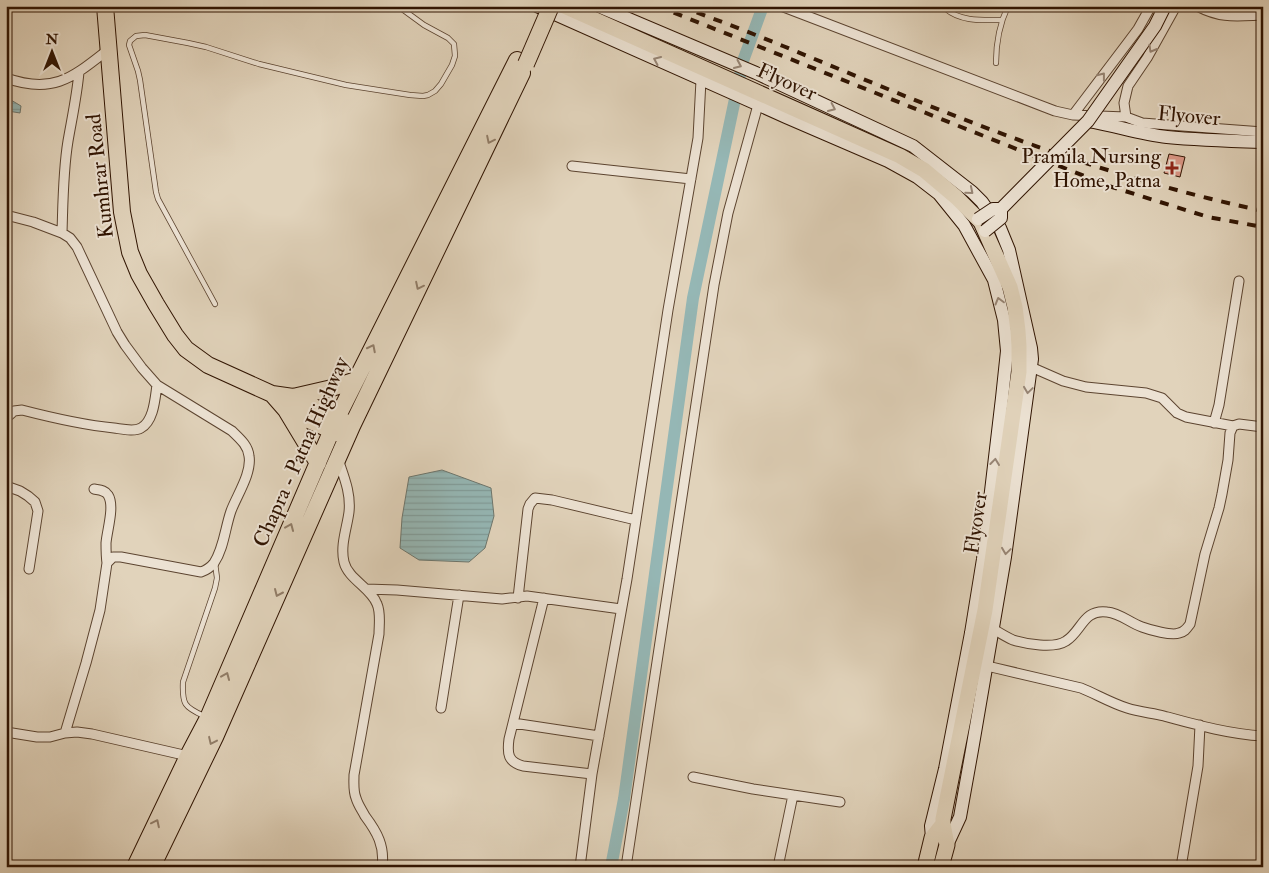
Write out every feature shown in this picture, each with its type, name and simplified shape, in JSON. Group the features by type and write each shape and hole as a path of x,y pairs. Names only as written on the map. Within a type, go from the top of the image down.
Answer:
{"highway":[{"name":"Kumhrar Road","path":"105,6 122,212 130,252 139,274 160,312 186,349 208,365 350,432"},
{"path":"521,62 538,6"},
{"path":"521,62 551,6"},
{"name":"Chapra - Patna Highway","path":"135,867 208,718 334,424 521,62"},
{"name":"Chapra - Patna Highway","path":"152,867 215,737 338,458 521,62"},
{"path":"318,463 289,404 356,380"}],"main road":[{"name":"Flyover","path":"566,7 900,156 924,170 956,197 982,225 1002,267 1012,294 1018,331 1020,346 1019,372 985,610 943,821 946,845"},
{"name":"Flyover","path":"932,838 943,821"},
{"path":"925,867 932,838"},
{"path":"941,867 946,845"}],"street":[{"path":"538,6 701,80 888,161 918,177 939,194 964,225 994,280 1004,320 1006,351 1002,398 972,633 945,769 931,826 932,838"},
{"path":"598,6 756,73 912,146 972,192 982,202 1000,228 1009,250 1032,359 1006,557 987,666 960,817 946,845"},
{"path":"1073,115 1129,41 1151,6"},
{"path":"982,225 993,209 1001,209 1088,121 1155,26 1165,6"},
{"path":"1126,117 1124,103 1128,86 1147,58 1176,6"},
{"path":"1197,6 1219,15 1232,17 1263,15"},
{"path":"782,7 1055,111 1073,115 1126,117 1142,123 1263,132"},
{"path":"6,78 34,85 45,85 68,79 109,49"},
{"path":"62,233 63,183 79,72"},
{"path":"580,867 592,774 636,520 668,310 698,138 701,80"},
{"path":"626,867 714,285 753,102"},
{"name":"Flyover","path":"1088,121 1167,137 1263,142"},
{"path":"572,166 691,179"},
{"path":"6,215 33,222 70,238 77,247 125,346 142,368 157,385 232,431 247,448 250,457 249,467 231,513 220,550 214,562 207,570 201,572 121,557 113,557 107,563"},
{"path":"1214,423 1219,405 1239,281"},
{"path":"1031,367 1063,381 1155,395 1162,398 1177,413 1186,417 1233,426 1239,424 1263,427"},
{"path":"6,418 14,411 22,410 87,425 130,430 142,428 153,411 157,385"},
{"path":"6,403 14,411"},
{"path":"993,629 1014,640 1036,644 1058,644 1066,642 1089,616 1097,612 1107,612 1126,618 1142,627 1177,634 1185,631 1190,624 1205,554 1219,508 1228,460 1230,433 1233,426"},
{"path":"338,458 348,485 349,499 349,511 342,546 344,562 350,573 376,601 379,612 379,634 354,775 354,787 359,807 376,831 382,846 384,856 382,867"},
{"path":"6,486 28,496 35,502 38,511 29,569"},
{"path":"65,733 96,624 107,563 106,543 111,508 110,500 103,490 94,489"},
{"path":"518,598 527,517 530,504 535,498 552,500 636,520"},
{"path":"366,589 502,599 527,596 621,609"},
{"path":"441,708 459,596"},
{"path":"544,598 513,723 508,750 510,758 515,764 530,767 592,774"},
{"path":"987,666 1081,688 1126,708 1236,734 1263,736"},
{"path":"513,723 599,736"},
{"path":"1181,867 1198,766 1200,725"},
{"path":"6,732 37,737 50,737 77,732 188,756"},
{"path":"694,778 840,802"},
{"path":"778,867 793,795"}],"lane":[{"path":"215,304 158,199 140,80 129,45 130,41 136,36 158,36 346,85 410,95 428,95 442,84 452,65 455,56 454,44 448,38 424,25 398,6"},
{"path":"946,6 946,9 952,13 963,17 979,20 1002,20"},
{"path":"996,63 996,48 1002,20 1008,6"},
{"path":"208,718 192,711 183,698 183,690 185,674 215,588 217,578 214,562"}],"water":[{"path":"6,97 21,106 20,113 8,111 6,114"},
{"path":"442,470 491,488 494,516 485,548 469,562 419,560 400,548 402,518 409,477"}],"building":[{"path":"1169,154 1185,157 1180,177 1164,173"}],"waterway":[{"path":"611,867 624,799 693,298 743,61 763,6"}],"railway":[{"path":"657,6 1112,187 1208,217 1263,227"},
{"path":"680,6 959,118 1049,151 1170,188 1263,211"}],"place":[{"name":"Pramila Nursing Home, Patna","path":"1172,168"}]}
